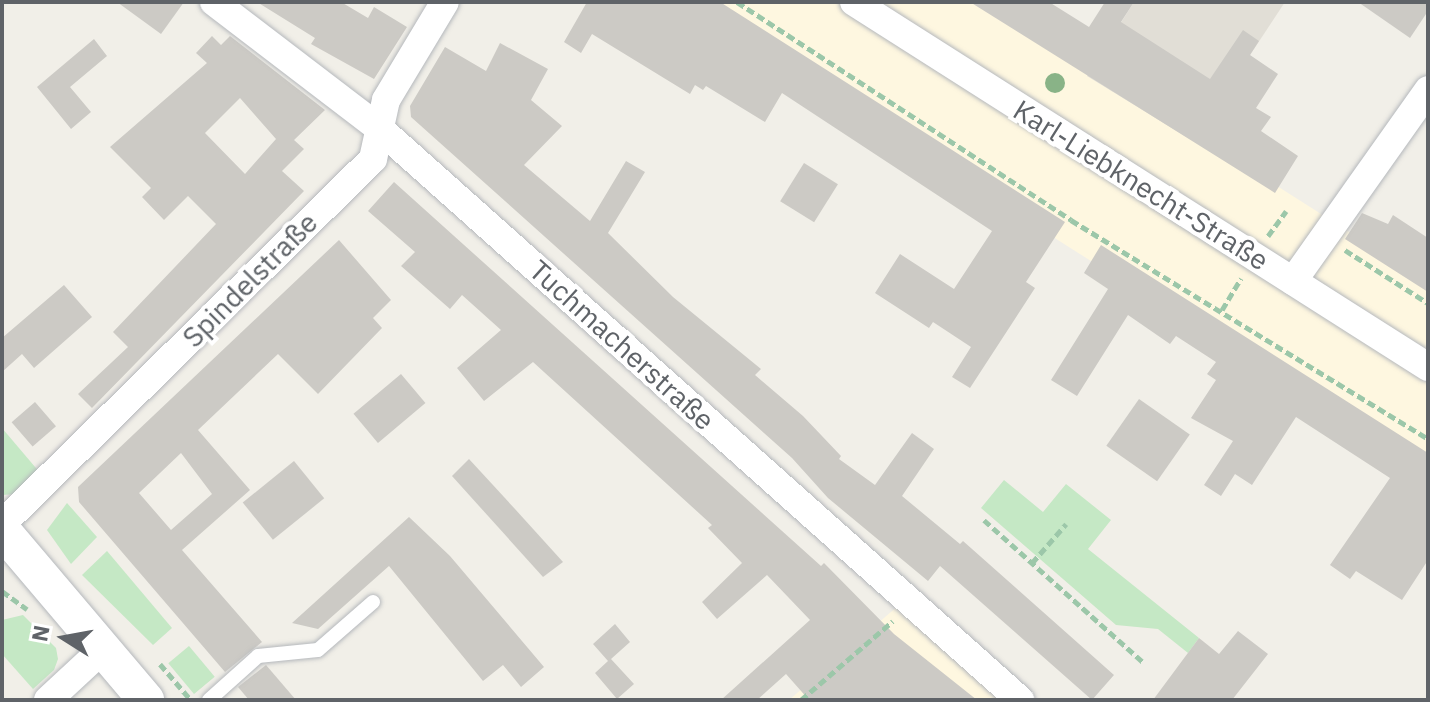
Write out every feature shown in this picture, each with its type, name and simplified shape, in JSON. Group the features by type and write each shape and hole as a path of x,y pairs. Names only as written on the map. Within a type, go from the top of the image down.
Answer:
{"street":[{"name":"Tuchmacherstraße","path":"214,2 380,129 1020,700"},
{"name":"Spindelstraße","path":"2,524 373,159 386,100 445,2"},
{"name":"Karl-Liebknecht-Straße","path":"854,2 1428,367"},
{"path":"1293,281 1428,90"},
{"path":"2,530 146,700"},
{"path":"48,700 103,649"}],"lane":[{"path":"209,700 258,656 318,650 373,602"}],"path":[{"path":"737,2 1071,220 1428,439"},
{"path":"1323,236 1428,303"},
{"path":"984,520 1143,662"},
{"path":"1032,563 1066,524"},
{"path":"801,700 912,604"}],"shaded area":[{"path":"683,2 988,2 1428,282 1428,475"},
{"path":"1134,2 1285,2 1193,141 1087,76"},
{"path":"899,605 1001,700 789,700"}],"green space":[{"path":"2,428 41,474 17,494 2,495"},
{"path":"1004,480 1043,512 1066,484 1111,520 1088,549 1199,638 1188,653 1158,629 1116,625 981,508"},
{"path":"67,503 97,537 71,564 47,530"},
{"path":"107,551 172,628 153,645 82,575"},
{"path":"23,615 56,648 58,659 54,670 33,689 2,654 2,620"},
{"path":"189,646 215,677 194,694 168,663"}],"building":[{"path":"117,2 184,2 161,34"},
{"path":"257,2 341,2 368,18 374,7 407,27 374,79 311,44 315,38"},
{"path":"587,2 720,2 1065,222 1026,282 1035,288 970,388 952,377 971,347 933,322 929,328 875,293 900,254 954,289 992,231 782,93 765,122 706,86 703,90 695,85 690,94 592,34 581,53 564,42"},
{"path":"970,2 1049,2 1089,27 1105,2 1134,2 1121,22 1210,79 1243,30 1259,41 1250,55 1278,74 1256,108 1271,117 1261,131 1298,156 1275,193"},
{"path":"1358,2 1428,2 1428,11 1410,38"},
{"path":"212,36 221,45 230,36 325,110 294,140 304,149 282,171 304,191 92,408 78,394 128,347 113,332 216,224 188,196 164,220 142,197 151,188 110,147 207,63 196,53","holes":["240,98 276,139 245,174 205,133"]},
{"path":"94,39 107,56 70,87 91,112 71,129 37,87"},
{"path":"500,43 548,69 531,100 562,126 524,165 590,221 626,161 645,172 608,233 673,297 761,369 755,375 803,416 841,456 839,459 875,485 912,433 934,449 902,496 960,544 963,541 1114,675 1092,700 940,566 928,581 828,498 792,458 411,117 410,106 445,47 486,71"},
{"path":"804,163 838,184 814,222 780,201"},
{"path":"394,182 821,566 824,563 894,634 977,700 809,700 786,674 757,700 721,700 810,620 767,575 717,619 702,602 742,563 708,528 712,525 533,362 484,401 457,368 501,330 462,295 450,309 401,266 415,252 368,211"},
{"path":"1362,213 1388,224 1393,215 1428,238 1428,292 1345,239"},
{"path":"339,240 391,300 373,318 382,328 318,394 278,354 198,430 250,490 182,550 262,642 225,672 79,502 78,487","holes":["181,453 212,494 171,530 139,493"]},
{"path":"1101,245 1428,453 1428,560 1402,600 1356,571 1350,579 1330,565 1390,478 1296,417 1252,485 1235,474 1221,496 1204,485 1233,441 1191,418 1216,380 1207,374 1216,362 1176,336 1170,344 1128,315 1077,396 1051,380 1108,289 1084,273"},
{"path":"64,285 92,317 34,368 22,354 2,372 2,338"},
{"path":"401,374 425,403 378,443 354,414"},
{"path":"1139,399 1190,435 1157,481 1106,446"},
{"path":"35,402 56,426 33,446 12,422"},
{"path":"469,459 563,562 543,577 452,476"},
{"path":"294,461 324,498 273,540 243,503"},
{"path":"409,517 450,556 544,667 521,687 503,665 483,681 389,566 318,629 292,623"},
{"path":"615,624 630,642 611,659 634,684 617,699 595,673 608,661 593,644"},
{"path":"1238,631 1268,654 1232,700 1153,700 1199,638 1219,654"},
{"path":"266,665 296,700 249,700 238,687"}]}
